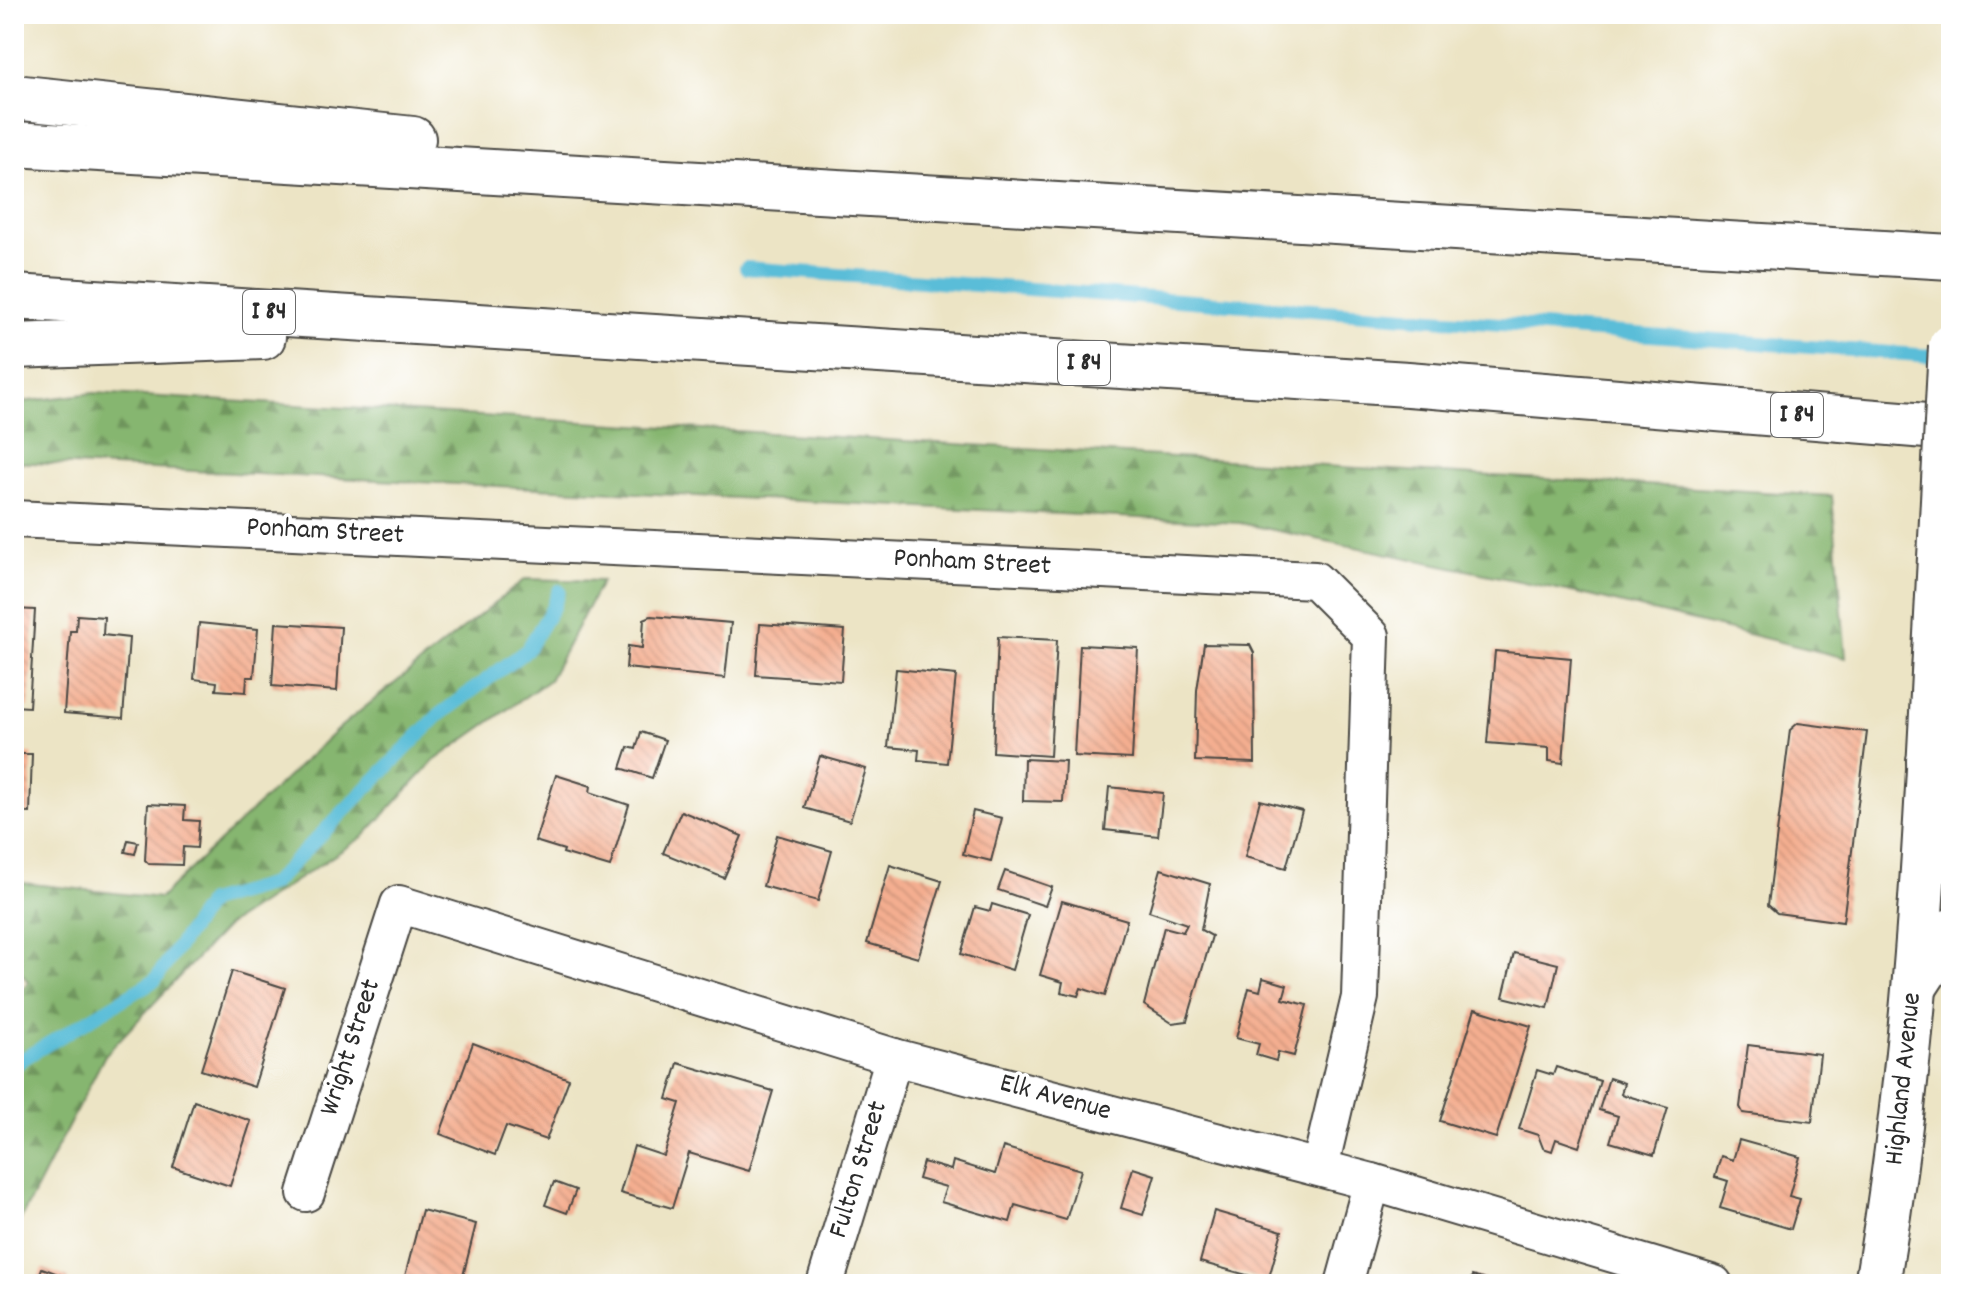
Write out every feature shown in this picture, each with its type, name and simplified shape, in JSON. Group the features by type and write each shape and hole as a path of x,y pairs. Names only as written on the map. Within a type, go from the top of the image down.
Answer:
{"main road":[{"path":"14,97 1000,202"},
{"path":"14,144 1951,257"},
{"path":"1707,243 1951,244"},
{"name":"I 84","path":"14,297 1392,383 1951,428"},
{"path":"14,346 525,328"},
{"name":"Highland Avenue","path":"1877,1284 1899,1146 1940,763 1934,673 1951,346"},
{"path":"1643,402 1951,459"},
{"path":"1915,986 1951,931"}],"street":[{"name":"Ponham Street","path":"14,519 1315,580 1371,636 1360,997 1320,1167"},
{"name":"Elk Avenue","path":"399,904 894,1057 1320,1167 1714,1284"},
{"name":"Wright Street","path":"306,1193 399,904"},
{"name":"Fulton Street","path":"825,1284 894,1057"},
{"path":"1344,1284 1372,1182"}],"green space":[{"path":"94,393 1832,496 1846,658 1586,595 1240,523 14,462 14,403"},
{"path":"525,579 602,581 549,680 434,761 364,836 228,925 105,1055 14,1232 14,1000 29,982 14,965 14,882 160,898 339,728"}],"building":[{"path":"14,609 35,610 29,707 14,706"},
{"path":"77,615 104,617 103,635 129,638 123,718 64,713 70,631 76,631"},
{"path":"651,616 731,623 725,678 626,668 628,646 642,648 644,619"},
{"path":"199,623 258,629 254,677 247,677 246,692 216,690 217,682 194,679"},
{"path":"276,623 341,627 337,691 272,686"},
{"path":"760,624 845,630 841,681 756,675"},
{"path":"998,637 1057,640 1050,756 993,752"},
{"path":"1204,644 1250,645 1254,653 1255,763 1195,761 1197,690"},
{"path":"1080,645 1138,648 1132,759 1074,756"},
{"path":"1495,651 1571,658 1563,763 1549,761 1549,748 1487,743"},
{"path":"896,669 956,675 947,763 918,760 919,750 888,747"},
{"path":"1798,723 1867,732 1843,922 1777,913 1768,905 1790,730"},
{"path":"641,732 665,740 652,778 621,768 628,747 636,749"},
{"path":"14,754 32,754 30,813 14,812"},
{"path":"820,756 866,769 850,821 804,808"},
{"path":"1024,759 1065,761 1063,802 1023,801"},
{"path":"556,775 591,786 590,792 629,805 610,867 535,841"},
{"path":"1109,787 1163,793 1158,836 1105,830"},
{"path":"1260,800 1302,811 1286,868 1245,857"},
{"path":"148,804 185,806 184,820 199,821 197,848 183,847 182,865 149,864 145,860"},
{"path":"681,811 742,836 724,878 663,853"},
{"path":"973,811 1002,818 991,861 963,854"},
{"path":"777,835 832,851 818,901 763,886"},
{"path":"128,840 138,842 135,854 125,852"},
{"path":"890,865 942,881 918,958 867,943"},
{"path":"1161,869 1210,884 1201,930 1212,936 1187,1021 1172,1023 1144,1005 1164,927 1183,932 1187,924 1149,911"},
{"path":"1005,871 1052,887 1045,906 998,890"},
{"path":"1062,901 1127,920 1105,996 1081,988 1078,996 1061,992 1063,982 1040,975"},
{"path":"992,904 1028,915 1012,970 961,954 975,907 990,911"},
{"path":"1514,953 1558,964 1548,1008 1503,997"},
{"path":"232,971 285,988 254,1087 201,1070"},
{"path":"1263,978 1287,985 1283,999 1307,1005 1294,1056 1278,1052 1276,1061 1256,1055 1259,1044 1236,1038 1249,988 1260,991"},
{"path":"1475,1009 1531,1026 1496,1138 1440,1121"},
{"path":"473,1043 569,1079 546,1140 506,1126 495,1155 440,1134"},
{"path":"1748,1045 1820,1054 1812,1122 1743,1113 1740,1107"},
{"path":"678,1063 773,1091 749,1171 689,1153 672,1208 620,1193 634,1146 664,1156 680,1103 667,1099"},
{"path":"1556,1067 1600,1081 1579,1147 1556,1139 1552,1151 1543,1148 1538,1135 1519,1129 1537,1070 1553,1075"},
{"path":"1609,1078 1624,1083 1621,1094 1668,1108 1654,1155 1610,1142 1618,1116 1599,1110"},
{"path":"194,1101 251,1121 230,1186 173,1167"},
{"path":"1739,1140 1800,1157 1789,1196 1800,1199 1791,1229 1720,1208 1728,1181 1715,1177 1721,1156 1733,1160"},
{"path":"1003,1147 1081,1170 1066,1220 1015,1205 1010,1222 941,1202 946,1187 918,1179 923,1162 951,1170 953,1161 995,1174"},
{"path":"1133,1168 1155,1175 1143,1215 1121,1208"},
{"path":"554,1182 576,1190 567,1213 545,1205"},
{"path":"422,1210 476,1224 461,1284 403,1284"},
{"path":"1214,1211 1282,1231 1268,1281 1200,1262"},
{"path":"42,1268 69,1278 66,1284 36,1284"},
{"path":"1472,1276 1486,1280 1485,1284 1469,1284"}],"waterway":[{"path":"746,268 1946,357"},
{"path":"14,1067 155,980 209,902 272,884 439,715 527,650 559,591"}]}
